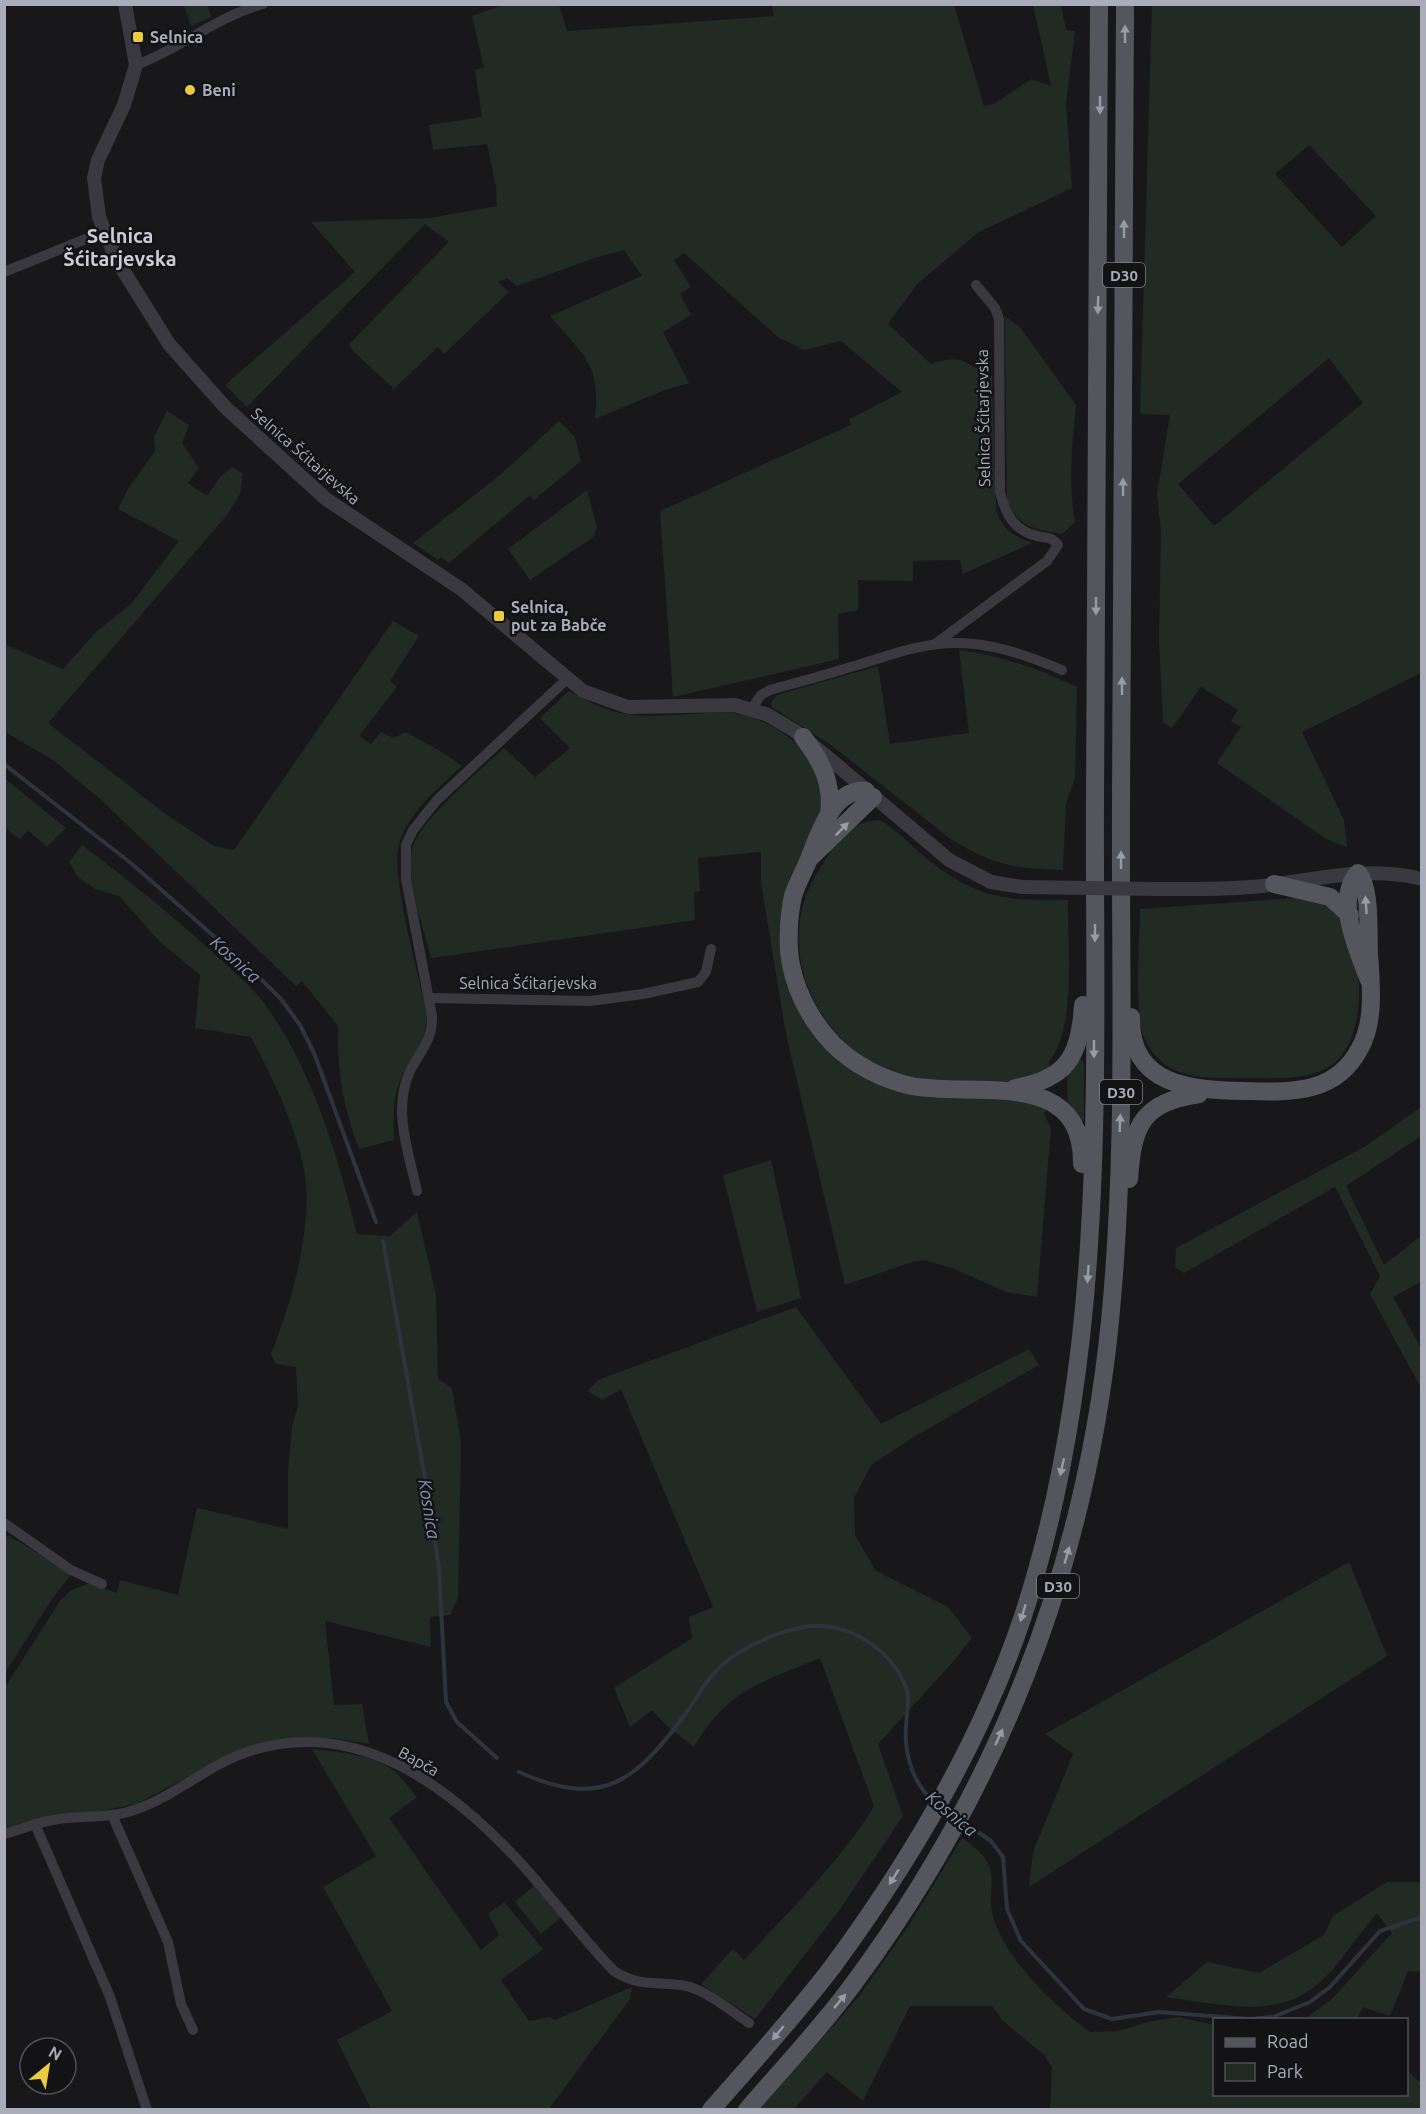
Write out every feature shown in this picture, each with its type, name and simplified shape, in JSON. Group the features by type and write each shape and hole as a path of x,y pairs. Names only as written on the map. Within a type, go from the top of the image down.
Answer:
{"main road":[{"name":"D30","path":"711,2109 831,1969 878,1902 953,1778 988,1705 1023,1617 1050,1517 1075,1399 1088,1282 1090,1216 1094,969 1099,4"},
{"name":"D30","path":"747,2109 852,1987 901,1916 975,1790 1049,1618 1076,1526 1096,1425 1114,1278 1122,1072 1120,960 1125,4"},
{"path":"803,737 820,761 829,783 829,816"},
{"path":"809,860 870,794 858,790 844,797 829,816 809,860 794,894 788,932 789,952 799,992 825,1034 850,1058 873,1072 897,1082 925,1088 1007,1090 1048,1100 1071,1119 1079,1137 1084,1193 1090,1216"},
{"path":"1358,873 1348,892 1350,915 1369,980"},
{"path":"1116,1224 1128,1190 1132,1147 1145,1118 1162,1102 1180,1096 1216,1091 1295,1092 1310,1090 1338,1076 1356,1055 1366,1038 1369,1024 1365,887 1358,873"},
{"path":"1274,884 1324,895 1341,904 1350,915"},
{"path":"1120,960 1128,984 1134,1041 1142,1059 1162,1079 1175,1084 1216,1091"},
{"path":"1007,1090 1042,1082 1069,1062 1080,1040 1083,1003 1094,969"}],"street":[{"name":"Selnica Šćitarjevska","path":"125,4 136,65 124,105 102,148 94,178 95,197 103,232 116,259 169,344 190,372 225,407 326,499 461,589 566,680 583,691 628,707 717,704 752,708 761,695 770,690 895,652 935,644 958,643 991,647 1030,657 1062,670"},
{"path":"136,65 157,57 207,27 263,4"},
{"path":"4,272 103,232"},
{"name":"Selnica Šćitarjevska","path":"935,644 1047,561 1058,545 1052,539 1023,530 1011,521 1004,510 1000,492 999,319 995,308 976,285"},
{"path":"417,1191 404,1146 403,1098 410,1071 433,1031 429,998 406,879 406,845 413,830 437,800 566,680"},
{"path":"752,708 783,723 803,737 949,860 991,882 1022,887 1224,889 1358,873 1393,874 1422,879"},
{"name":"Selnica Šćitarjevska","path":"429,998 590,1001 643,994 698,982 706,972 711,949"},
{"path":"4,1523 71,1570 102,1584"},
{"name":"Bapča","path":"4,1834 60,1819 113,1817 166,1796 228,1758 252,1750 298,1741 348,1745 371,1752 435,1786 458,1803 517,1858 614,1971 629,1981 694,1989 749,2023"},
{"path":"113,1817 168,1942 181,2004 193,2030"},
{"path":"35,1824 110,1997 147,2109"}],"green space":[{"path":"184,5 207,5 211,17 191,26"},
{"path":"503,5 559,5 567,31 774,16 772,5 954,5 984,106 994,104 1031,79 1051,86 1033,5 1061,5 1066,30 1075,31 1066,103 1072,188 979,232 917,284 888,324 931,364 951,359 958,360 992,376 996,509 1001,521 1009,530 1032,543 963,574 960,560 913,561 913,581 858,580 858,610 838,614 839,659 673,697 660,511 851,425 849,419 902,392 841,341 804,350 778,337 684,253 674,260 691,287 680,294 691,315 663,332 689,383 665,390 595,419 595,385 588,362 550,316 642,276 624,250 597,257 517,286 507,278 498,282 509,292 444,354 438,347 394,389 353,351 349,344 449,242 425,224 247,407 225,385 355,272 311,222 430,218 497,206 496,186 487,144 433,150 429,125 482,117 475,70 484,68 472,16"},
{"path":"1152,5 1421,5 1421,673 1302,732 1344,820 1347,847 1326,839 1217,763 1241,727 1231,721 1238,710 1201,687 1172,728 1163,722 1159,640 1161,532 1157,494 1170,415 1140,414","holes":["1309,145 1376,216 1342,247 1275,174","1329,358 1363,403 1214,526 1178,484"]},
{"path":"1005,316 1020,327 1076,405 1071,478 1075,522 1062,534 1029,526 1012,511 1007,502"},
{"path":"167,411 189,425 182,443 199,468 188,483 207,496 221,476 233,467 243,474 240,494 227,515 48,723 167,815 214,846 234,850 393,621 419,636 390,681 397,687 359,736 371,744 381,732 393,738 406,732 462,766 417,811 399,844 397,859 402,902 427,1015 420,1044 395,1095 394,1140 359,1149 342,1088 338,1026 302,981 296,986 100,799 53,760 5,732 4,644 63,669 96,632 131,604 179,541 118,509 128,489 155,451 154,437"},
{"path":"559,421 575,437 581,461 534,500 530,495 449,563 441,557 438,560 413,543 500,475"},
{"path":"587,490 597,528 593,537 530,580 508,549"},
{"path":"959,650 990,655 1019,664 1077,687 1075,778 1066,804 1063,870 1005,864 967,849 952,840 831,745 772,707 771,702 777,695 878,666 890,744 969,733"},
{"path":"569,691 600,707 641,716 714,712 739,714 757,719 775,728 791,739 804,753 815,769 822,786 823,804 815,834 789,881 785,902 811,1031 821,1044 842,1063 996,1098 1048,1106 1044,1114 1051,1128 1037,1297 1006,1292 955,1269 925,1260 909,1263 845,1285 786,1034 761,883 761,852 698,858 700,891 694,892 695,920 431,958 411,876 412,850 416,838 438,811 504,748 535,777 570,748 540,718"},
{"path":"4,778 66,828 47,847 28,830 20,839 5,828"},
{"path":"879,820 944,872 977,890 1026,900 1068,900 1067,1007 1058,1047 1049,1061 1049,1073 1018,1082 999,1084 943,1082 890,1071 856,1052 823,1016 803,973 799,950 799,926 804,902 815,876 840,839 861,824"},
{"path":"82,845 194,935 245,982 264,1003 281,1028 310,1084 332,1144 357,1234 390,1236 417,1212 436,1295 438,1379 452,1388 461,1443 458,1598 450,1615 430,1617 431,1647 325,1621 334,1705 362,1704 369,1744 332,1738 296,1738 243,1748 136,1804 5,1830 5,1687 60,1601 70,1591 89,1583 117,1593 120,1580 178,1595 197,1508 288,1529 288,1471 292,1425 298,1406 296,1367 276,1364 271,1354 298,1270 305,1226 306,1183 299,1147 285,1108 251,1037 195,1028 200,975 159,941 119,896 95,889 78,877 69,862"},
{"path":"1296,898 1316,900 1334,909 1344,923 1352,942 1357,964 1358,1010 1353,1032 1345,1050 1333,1064 1304,1076 1222,1078 1186,1074 1172,1069 1154,1054 1141,1028 1138,996 1140,909"},
{"path":"1079,1057 1084,1063 1084,1120 1082,1122 1068,1109 1067,1074"},
{"path":"1421,1107 1421,1136 1346,1186 1384,1265 1421,1236 1421,1282 1393,1297 1421,1348 1421,1388 1370,1294 1380,1276 1335,1187 1184,1273 1175,1268 1176,1248 1366,1146"},
{"path":"771,1160 801,1298 757,1312 723,1175"},
{"path":"796,1307 881,1424 1029,1349 1039,1365 912,1438 871,1465 854,1498 855,1535 876,1571 948,1607 972,1638 878,1744 903,1816 838,1912 755,2019 701,1984 733,1949 744,1960 847,1846 874,1806 820,1658 748,1690 720,1712 694,1747 667,1726 652,1710 630,1727 614,1688 692,1638 689,1617 713,1607 621,1389 602,1400 588,1391 598,1380"},
{"path":"9,1536 72,1573 52,1599 5,1673 4,1537"},
{"path":"1349,1562 1387,1656 1029,1887 1033,1852 1073,1754 1045,1734"},
{"path":"312,1749 355,1755 377,1761 395,1772 417,1797 389,1818 481,1950 499,1935 488,1914 504,1902 543,1949 501,1980 529,2021 550,2017 555,2020 632,1987 630,1999 549,2109 371,2109 337,2040 392,2011 323,1887 376,1856"},
{"path":"962,1838 978,1850 987,1861 991,1871 993,1915 1005,1944 1038,1986 1064,2012 1090,2032 1118,2031 1152,2021 1179,2017 1213,2025 1213,2096 1408,2096 1408,2072 1421,2083 1421,2109 1050,2109 1052,2068 1044,2055 1003,2021 992,2006 910,2006 863,2101 827,2072 794,2109 760,2109 860,1995 909,1925"},
{"path":"1387,1882 1422,1882 1421,1972 1408,1971 1390,2016 1363,2007 1358,2018 1305,2018 1331,2000 1392,1933 1377,1913 1334,1968 1318,1984 1301,1995 1264,2006 1244,2007 1166,1997 1207,1962 1259,1973 1324,1935 1333,1916"},
{"path":"535,1885 562,1916 541,1934 515,1902"}],"waterway":[{"name":"Kosnica","path":"4,764 132,864 250,968 281,999 300,1025 314,1053 376,1222"},
{"name":"Kosnica","path":"383,1241 439,1569 446,1702 457,1722 497,1758"},
{"name":"Kosnica","path":"519,1772 549,1783 575,1788 597,1788 617,1781 635,1770 653,1754 689,1709 712,1675 731,1658 750,1646 782,1633 804,1627 820,1626 836,1628 866,1641 880,1651 901,1676 908,1695 906,1723 908,1758 920,1786 934,1801"},
{"name":"Kosnica","path":"962,1821 991,1841 1003,1857 1007,1909 1021,1941 1084,2009 1112,2019 1159,2012 1236,2018"},
{"name":"Kosnica","path":"1261,2018 1273,2017 1310,2002 1330,1987 1380,1931 1422,1917"}],"place":[{"name":"Selnica","path":"138,37"},
{"name":"Beni","path":"190,90"},
{"name":"Selnica, put za Babče","path":"499,616"}],"district":[{"name":"Selnica Šćitarjevska","path":"120,246"}]}
